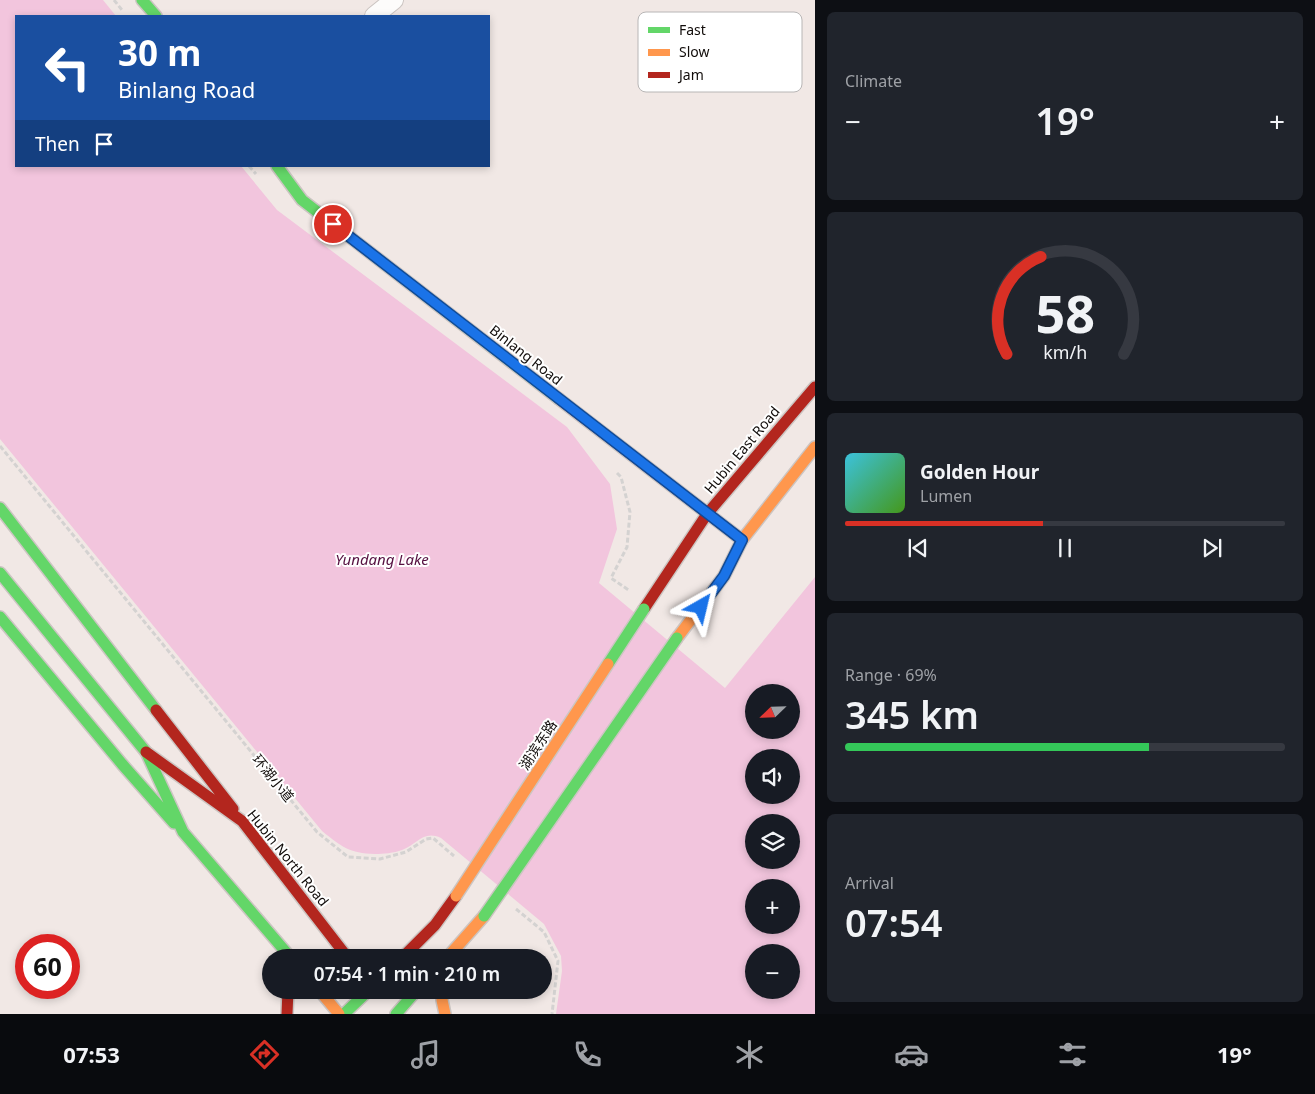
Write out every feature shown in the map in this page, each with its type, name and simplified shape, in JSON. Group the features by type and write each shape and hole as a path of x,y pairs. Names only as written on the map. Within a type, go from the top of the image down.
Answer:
{"main road":[{"path":"142,0 155,15"},
{"name":"Binlang Road","path":"278,167 302,200 742,540"},
{"name":"Hubin East Road","path":"644,609 707,514 815,387"},
{"path":"460,949 677,638 724,576 742,540 815,447"},
{"path":"0,508 242,821"},
{"name":"Hubin North Road","path":"0,573 146,752 183,832 283,949"},
{"name":"湖滨东路","path":"411,949 435,925 456,896 644,609"},
{"path":"0,617 122,764 183,832"},
{"name":"Hubin North Road","path":"146,752 242,821 341,949"},
{"path":"239,896 272,949"},
{"path":"455,949 484,916"},
{"path":"287,1014 288,999"},
{"path":"327,999 340,1014"},
{"path":"344,1014 364,999"},
{"path":"392,1012 407,999"},
{"path":"442,999 445,1014"}],"street":[{"path":"375,15 394,0"}],"path":[{"path":"251,167 262,181"},
{"name":"环湖小道","path":"0,446 317,832 348,857 380,859 406,852 433,838 455,857"},
{"path":"615,470 620,477 630,512 627,547 611,578 634,595"},
{"path":"514,907 544,932 558,961 552,1014"}],"water":[{"name":"Yundang Lake","path":"0,0 103,0 115,15 15,15 15,167 242,167 277,210 567,427 610,484 617,529 599,583 725,688 815,577 815,1014 556,1014 562,971 561,956 544,924 441,838 435,836 425,837 402,850 375,854 352,851 322,831 0,439"}],"traffic: fast":[{"path":"142,0 155,15"},
{"path":"278,167 302,200 559,399"},
{"path":"0,508 156,710"},
{"path":"0,573 146,752"},
{"path":"608,664 644,609"},
{"path":"0,617 122,764 174,823"},
{"path":"484,916 677,638"},
{"path":"147,754 183,832 283,949"},
{"path":"344,1014 360,999"},
{"path":"396,1014 409,999"}],"traffic: slow":[{"path":"677,638 724,576 742,540 815,447"},
{"path":"456,896 608,664"},
{"path":"455,949 484,916"},
{"path":"326,999 339,1014"},
{"path":"442,999 445,1014"}],"traffic: jam":[{"path":"644,609 707,514 815,387"},
{"path":"559,399 742,540"},
{"path":"156,710 233,809"},
{"path":"146,752 242,821 341,949"},
{"path":"411,949 435,925 456,896"},
{"path":"287,1014 288,999"}],"route":[{"path":"333,224 742,540 724,576 701,607"}]}
